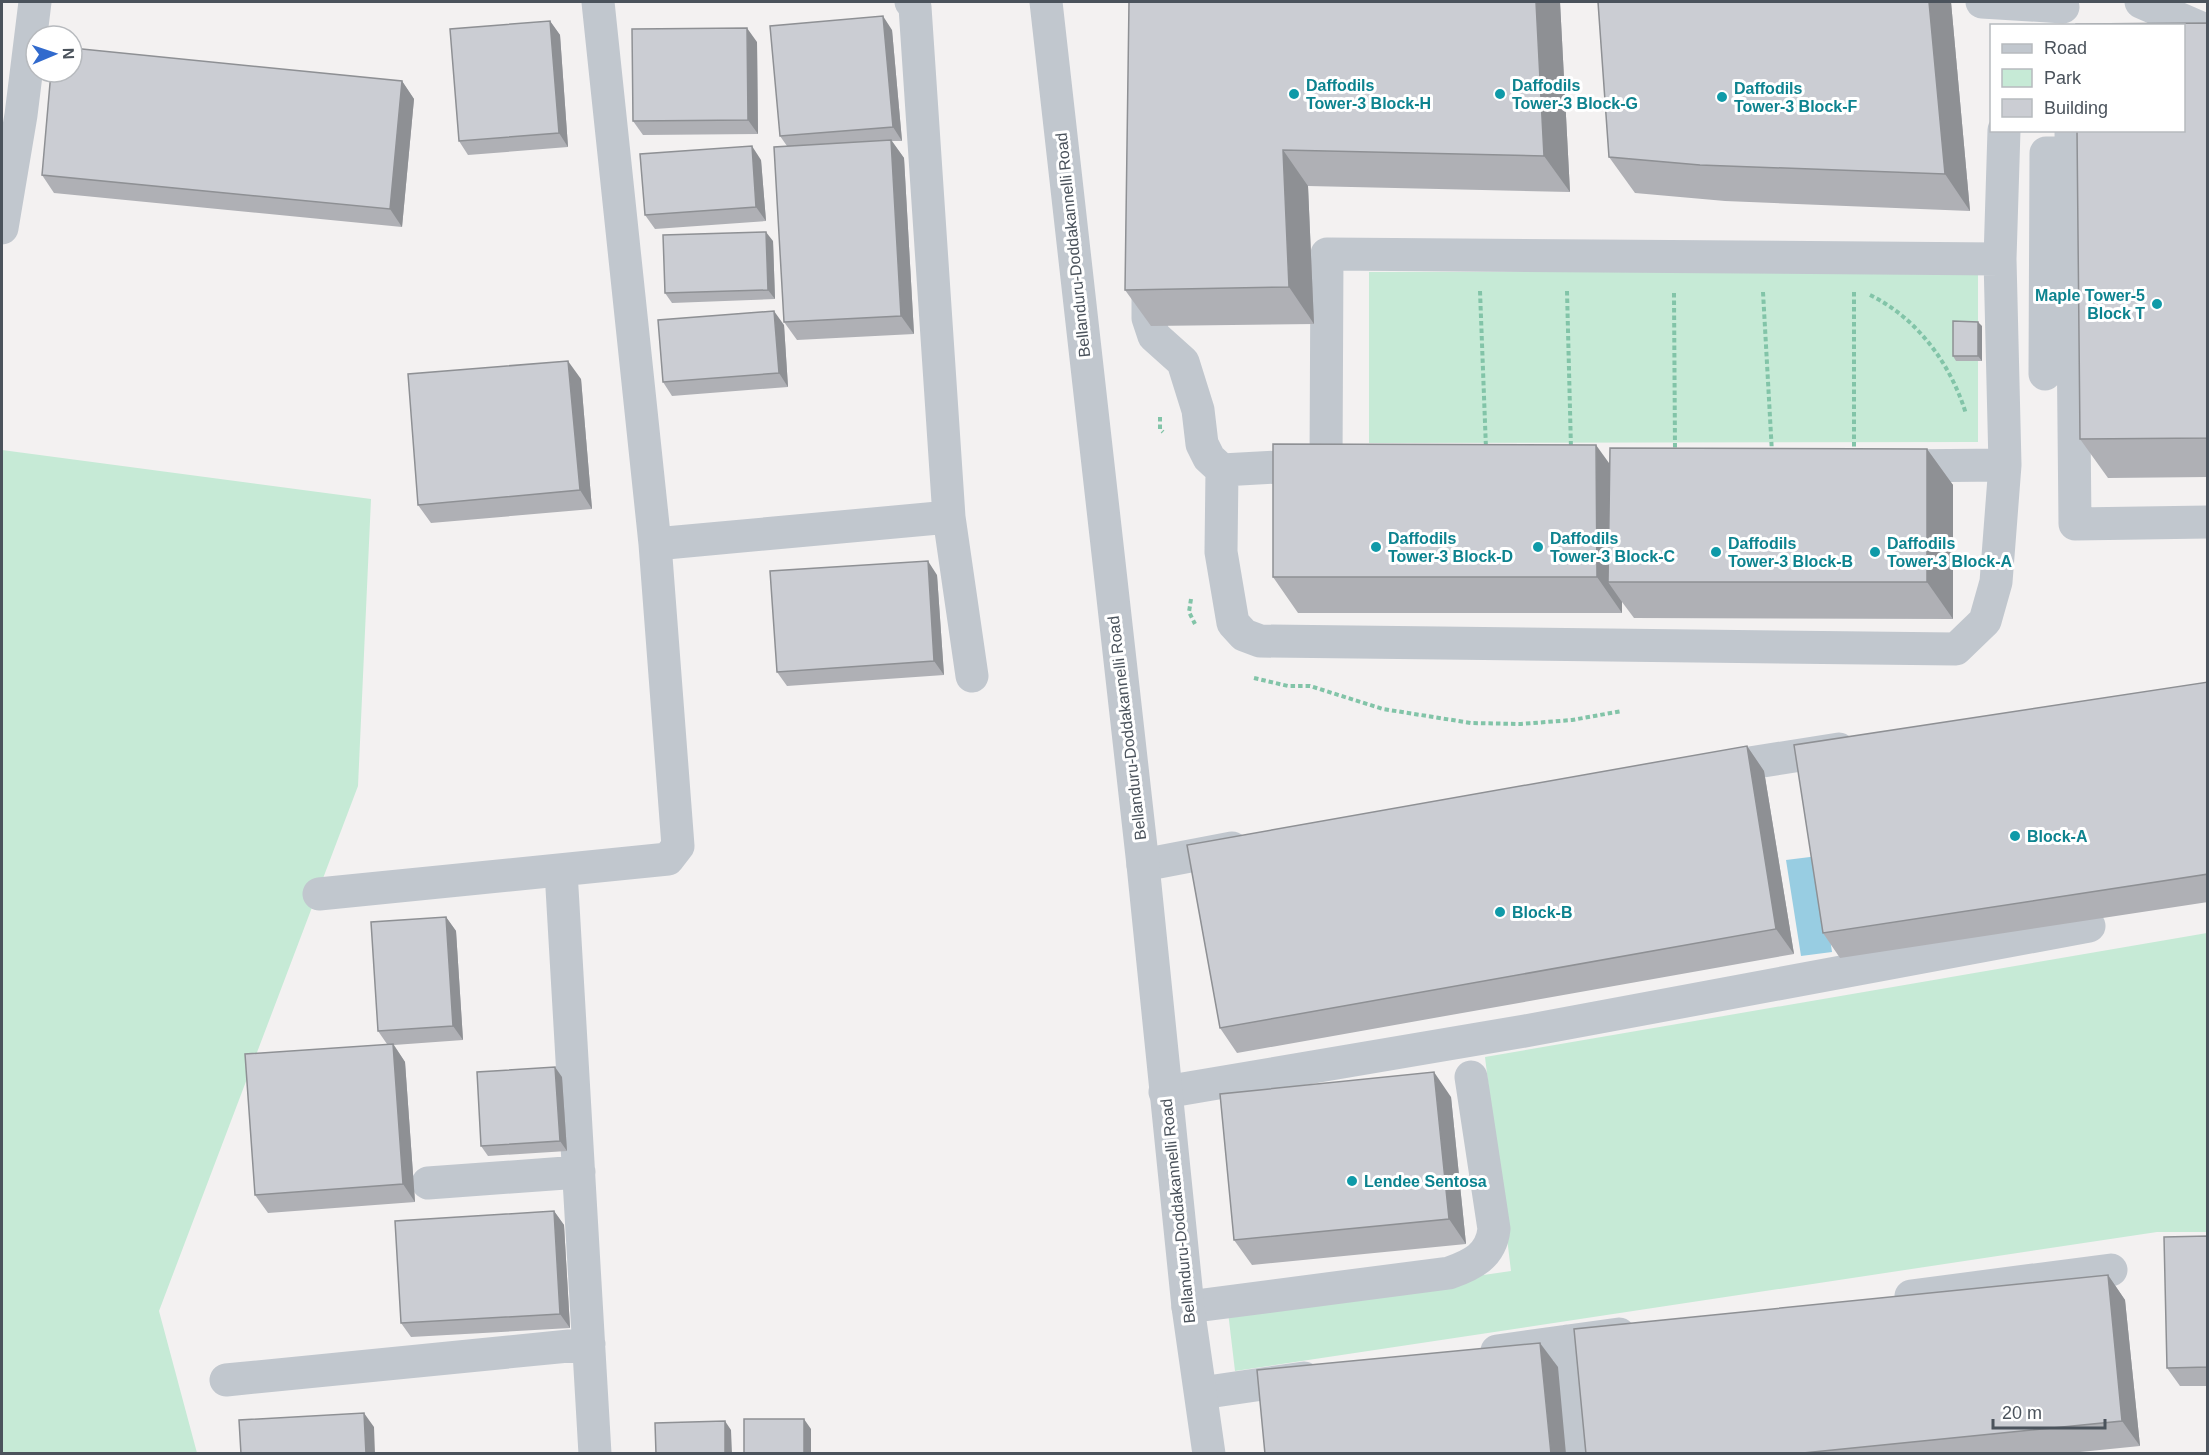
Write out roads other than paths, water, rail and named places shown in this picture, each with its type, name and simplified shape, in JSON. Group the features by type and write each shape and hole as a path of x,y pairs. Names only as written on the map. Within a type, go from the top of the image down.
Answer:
{"street":[{"path":"2,228 11,114 35,2"},
{"path":"319,894 668,859 678,846 655,544 598,2"},
{"path":"911,2 915,7 949,517 972,676"},
{"name":"Bellanduru-Doddakannelli Road","path":"1046,2 1143,865 1188,1307 1209,1454"},
{"path":"2141,2 2208,30"},
{"path":"1999,10 2066,11"},
{"path":"1222,470 1221,552 1233,623 1244,635 1260,641 1956,649 1985,621 1996,582 2005,465 2000,259 2004,132"},
{"path":"2045,374 2046,153 2072,142 2075,524 2208,522"},
{"path":"1148,247 1148,318 1154,336 1183,362 1198,410 1202,444 1209,458 1222,470 1360,464"},
{"path":"1326,464 1327,254 2000,259"},
{"path":"1854,466 2005,465"},
{"path":"655,544 949,517"},
{"path":"1681,774 1867,744"},
{"path":"1143,865 1263,843"},
{"path":"561,871 595,1454"},
{"path":"1165,1092 1536,1020 2089,926"},
{"path":"1188,1307 1449,1273 1473,1264 1492,1242 1494,1229 1471,1077"},
{"path":"428,1184 579,1172"},
{"path":"1887,1300 2111,1270"},
{"path":"1464,1356 1650,1330"},
{"path":"1568,1341 1578,1454"},
{"path":"226,1380 588,1344"},
{"path":"1201,1393 1337,1374"}],"water":[{"path":"1818,856 1832,952 1801,956 1786,860"}],"place":[{"name":"Daffodils Tower-3 Block-H","path":"1294,94"},
{"name":"Daffodils Tower-3 Block-G","path":"1500,94"},
{"name":"Daffodils Tower-3 Block-F","path":"1722,97"},
{"name":"Maple Tower-5 Block T","path":"2157,304"},
{"name":"Daffodils Tower-3 Block-D","path":"1376,547"},
{"name":"Daffodils Tower-3 Block-C","path":"1538,547"},
{"name":"Daffodils Tower-3 Block-B","path":"1716,552"},
{"name":"Daffodils Tower-3 Block-A","path":"1875,552"},
{"name":"Block-A","path":"2015,836"},
{"name":"Block-B","path":"1500,912"},
{"name":"Lendee Sentosa","path":"1352,1181"}]}
